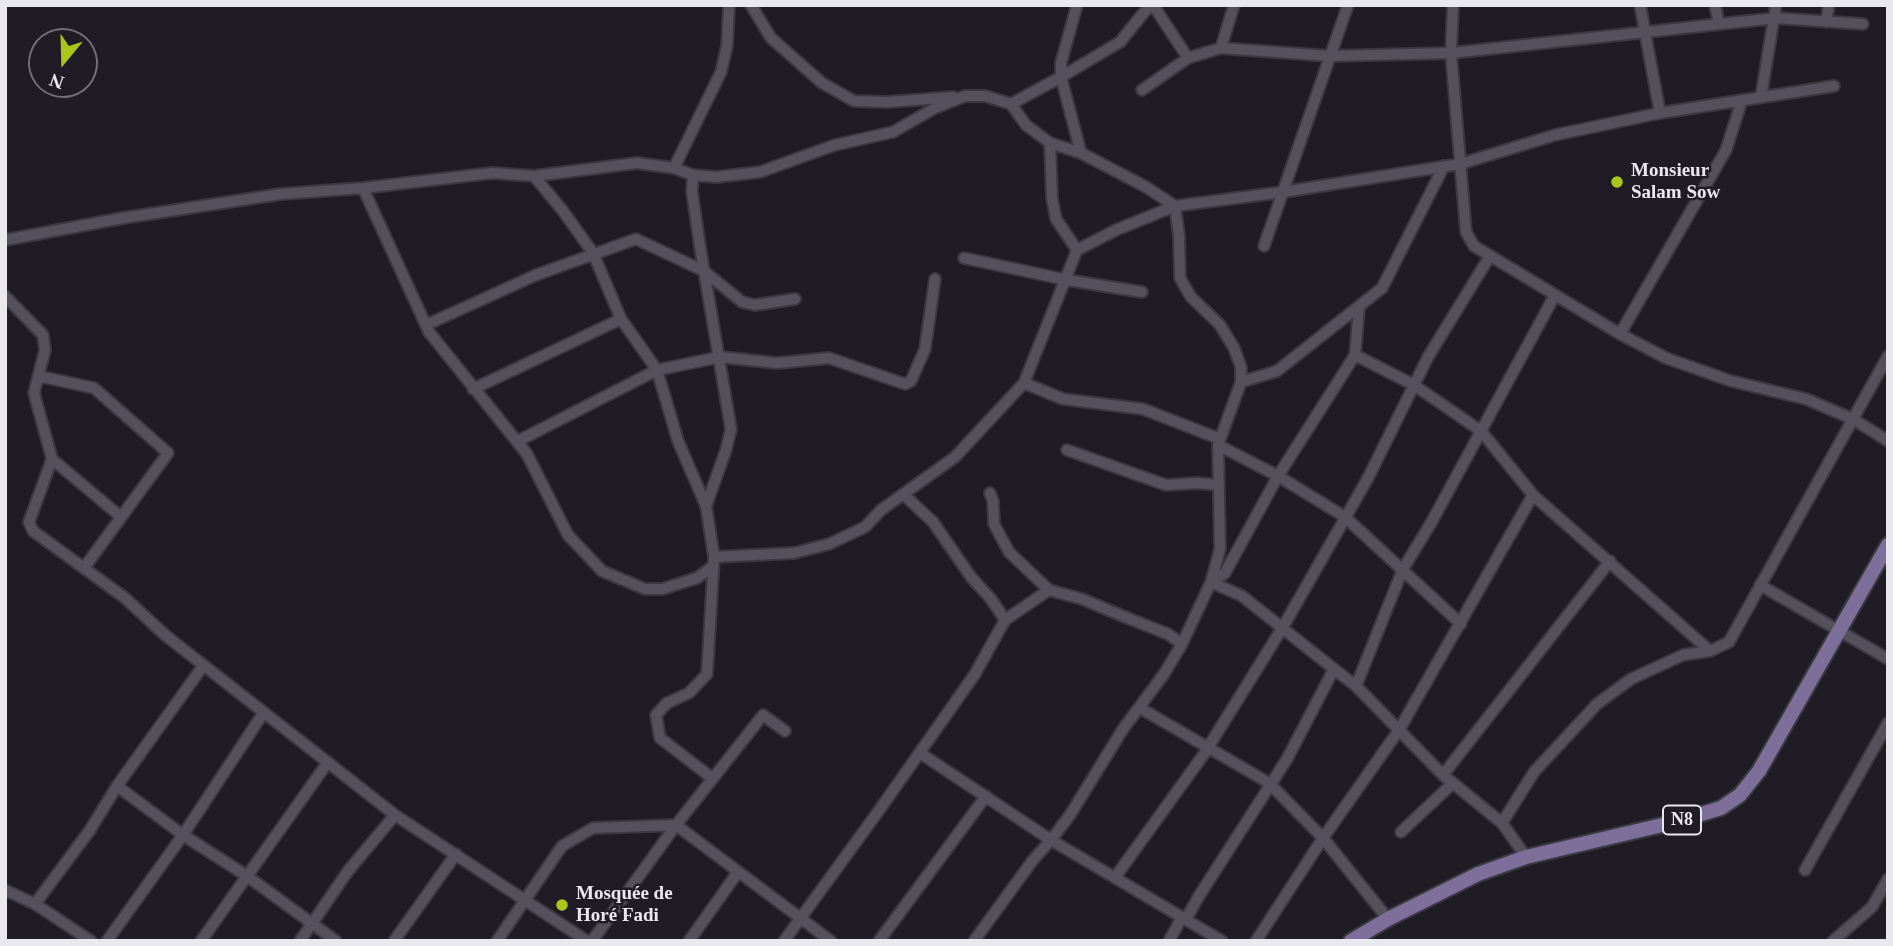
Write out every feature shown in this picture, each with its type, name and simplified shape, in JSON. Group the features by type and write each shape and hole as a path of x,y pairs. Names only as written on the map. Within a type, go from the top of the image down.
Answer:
{"main road":[{"name":"N8","path":"1351,941 1388,919 1478,874 1526,857 1675,822 1721,808 1740,795 1759,771 1888,545"}],"street":[{"path":"674,168 721,72 727,46 729,5"},
{"path":"751,5 771,38 822,83 854,101 888,102 985,96 1011,104 1026,125 1050,143 1081,153 1146,187 1175,206 1180,278 1191,297 1220,325 1234,348 1241,367 1241,382 1219,442 1220,549 1211,582 1182,644 1140,708 1122,729 1070,815 1032,860 974,941"},
{"path":"1077,5 1061,64 1061,77 1081,153"},
{"path":"1011,104 1120,41 1151,5 1188,58"},
{"path":"1221,48 1234,5"},
{"path":"1265,246 1348,5"},
{"path":"1453,5 1451,53 1460,164 1466,232 1474,246 1665,358 1731,381 1806,400 1853,419 1888,441"},
{"path":"1640,5 1660,113"},
{"path":"1715,5 1719,24"},
{"path":"1761,97 1776,5"},
{"path":"1826,22 1829,5"},
{"path":"1142,90 1188,58 1221,48 1330,56 1451,53 1776,18 1863,24"},
{"path":"363,188 426,325 473,389 527,454 568,536 602,571 645,589 662,589 697,578 713,562 794,553 829,544 865,527 881,510 955,457 1024,383 1077,250 1116,230 1175,206 1460,164 1555,135 1660,113 1834,86"},
{"path":"5,240 123,218 281,194 363,188 492,173 534,176 637,163 716,177 760,172 835,145 893,132 935,108 965,96"},
{"path":"1620,334 1726,150 1742,100"},
{"path":"1050,143 1052,198 1056,219 1077,250"},
{"path":"1241,382 1277,370 1359,309 1382,288 1444,166"},
{"path":"693,175 692,192 731,429 706,506"},
{"path":"534,176 593,253 621,319 657,370 678,441 706,506 713,562 707,674 689,693 667,703 656,715 660,738 712,778"},
{"path":"426,325 536,275 636,239 704,271 742,302 755,305 796,299"},
{"path":"1116,876 1209,747 1283,627 1368,478 1428,357 1490,256"},
{"path":"964,258 1143,292"},
{"path":"518,441 657,370 720,358 777,363 829,358 905,384 911,381 925,349 935,279"},
{"path":"1356,686 1402,569 1431,523 1555,295"},
{"path":"5,296 43,335 45,350 34,393 52,459 121,517"},
{"path":"1211,582 1225,573 1278,477 1355,355 1359,309"},
{"path":"473,389 621,319"},
{"path":"1355,355 1414,385 1481,431 1533,495 1710,651"},
{"path":"1502,823 1534,772 1597,704 1631,679 1662,664 1683,655 1710,651 1729,642 1888,356"},
{"path":"38,376 94,388 168,453 84,568"},
{"path":"1024,383 1063,400 1143,410 1219,442 1345,517 1461,624"},
{"path":"1067,450 1166,485 1219,485"},
{"path":"52,459 29,522 33,531 125,598 203,666 395,815 589,941 763,715 785,731"},
{"path":"990,493 994,524 1009,552 1049,590 1082,599 1168,634 1182,644"},
{"path":"903,494 933,522 1005,620"},
{"path":"1256,941 1323,838 1399,730 1533,495"},
{"path":"1443,775 1610,561"},
{"path":"1211,582 1242,596 1356,686 1443,775 1502,823 1526,857"},
{"path":"1760,585 1888,659"},
{"path":"783,941 975,674 1005,620 1049,590"},
{"path":"35,904 203,666"},
{"path":"1169,941 1287,759 1334,669"},
{"path":"1140,708 1269,783 1323,838 1388,919"},
{"path":"107,941 183,835 264,712"},
{"path":"1805,870 1888,723"},
{"path":"920,752 1051,840 1222,941"},
{"path":"201,941 328,762"},
{"path":"1401,832 1453,783"},
{"path":"117,786 336,941"},
{"path":"879,941 986,796"},
{"path":"300,941 348,871 395,815"},
{"path":"497,941 562,846 593,828 676,825 831,941"},
{"path":"394,941 456,854"},
{"path":"689,941 738,872"},
{"path":"1833,941 1872,907 1888,878"},
{"path":"5,890 35,904 91,941"}],"place":[{"name":"Monsieur Salam Sow","path":"1617,182"},
{"name":"Mosquée de Horé Fadi","path":"562,905"}]}
